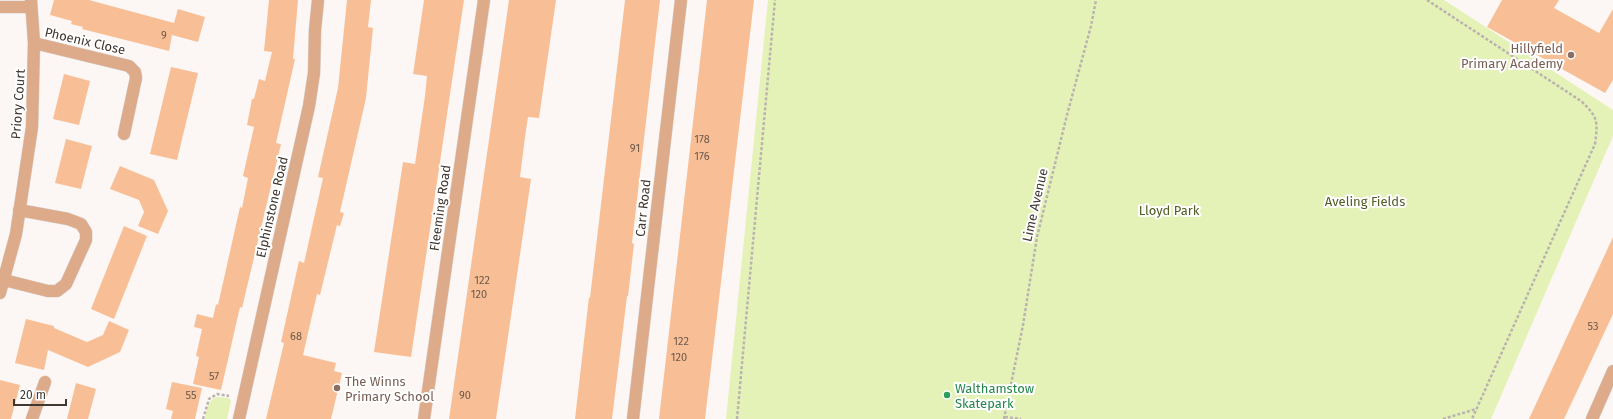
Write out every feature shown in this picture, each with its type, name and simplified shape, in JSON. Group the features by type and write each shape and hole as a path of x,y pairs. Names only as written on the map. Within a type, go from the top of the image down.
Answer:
{"street":[{"name":"Elphinstone Road","path":"239,419 309,106 314,73 318,0"},
{"name":"Fleeming Road","path":"424,419 484,0"},
{"name":"Carr Road","path":"633,419 681,0"},
{"path":"0,7 31,4"},
{"name":"Priory Court","path":"0,293 16,234 32,127 34,43 31,4"},
{"name":"Phoenix Close","path":"34,43 129,66 135,72 136,78 124,134"},
{"path":"4,280 48,291 57,290 66,284 86,240 86,232 81,224 68,219 19,210"},
{"path":"1592,419 1613,371"},
{"path":"32,419 45,382"}],"path":[{"path":"737,419 775,0"},
{"name":"Lime Avenue","path":"1005,418 1023,325 1037,237 1091,26 1096,0"},
{"path":"1427,0 1581,101 1594,113 1597,126 1595,144 1472,419"},
{"path":"203,419 207,402 213,395 217,394 244,398"},
{"path":"1443,419 1476,409"},
{"path":"1005,418 1020,419"}],"green space":[{"name":"Lloyd Park","path":"768,0 1444,0 1613,110 1613,136 1491,419 726,419"},
{"path":"217,397 229,398 231,401 227,419 205,419 209,403"}],"building":[{"path":"54,0 89,0 174,23 178,9 205,17 198,42 172,35 169,51 82,29 83,27 71,24 72,21 50,15"},
{"path":"269,0 298,0 293,59 295,59 276,143 281,144 242,308 240,307 221,390 193,384 199,357 196,356 202,329 194,327 197,314 213,318 216,304 218,305 240,207 242,208 248,178 243,176 254,127 247,125 252,99 254,99 259,79 265,81 272,52 264,51"},
{"path":"347,0 371,0 368,27 373,28 366,98 340,212 344,213 340,226 337,225 320,295 317,294 303,355 336,363 334,371 342,373 331,419 266,419 284,343 281,342 299,261 304,263 323,178 318,177 338,88"},
{"path":"424,0 464,0 411,357 374,352 403,162 415,164 425,96 427,76 413,74"},
{"path":"509,0 556,0 539,118 528,117 525,137 520,177 531,179 496,419 449,419"},
{"path":"625,0 660,0 632,243 634,244 628,296 612,419 575,419 589,297 590,298"},
{"path":"707,0 754,0 705,419 659,419"},
{"name":"Hillyfield Primary Academy","path":"1502,0 1559,0 1554,8 1599,33 1613,9 1613,80 1605,93 1487,27"},
{"path":"171,67 198,73 177,160 150,154"},
{"path":"64,74 90,81 79,125 53,119"},
{"path":"66,139 92,146 81,189 55,183"},
{"path":"120,166 154,180 168,211 158,234 138,226 144,212 139,200 110,189"},
{"path":"124,226 147,236 114,319 91,309"},
{"path":"1613,237 1613,314 1564,419 1529,419"},
{"path":"26,319 54,326 54,328 87,342 103,335 109,321 129,330 120,352 88,367 48,350 44,370 15,363"},
{"path":"0,380 20,385 11,419 0,419"},
{"path":"172,382 202,388 195,419 171,419 173,411 166,409"},
{"path":"76,383 96,389 88,419 67,419"}],"place":[{"name":"Hillyfield Primary Academy","path":"1571,55"},
{"name":"The Winns Primary School","path":"337,388"},
{"name":"Walthamstow Skatepark","path":"947,395"}],"park label":[{"name":"Aveling Fields","path":"1365,201"}]}
